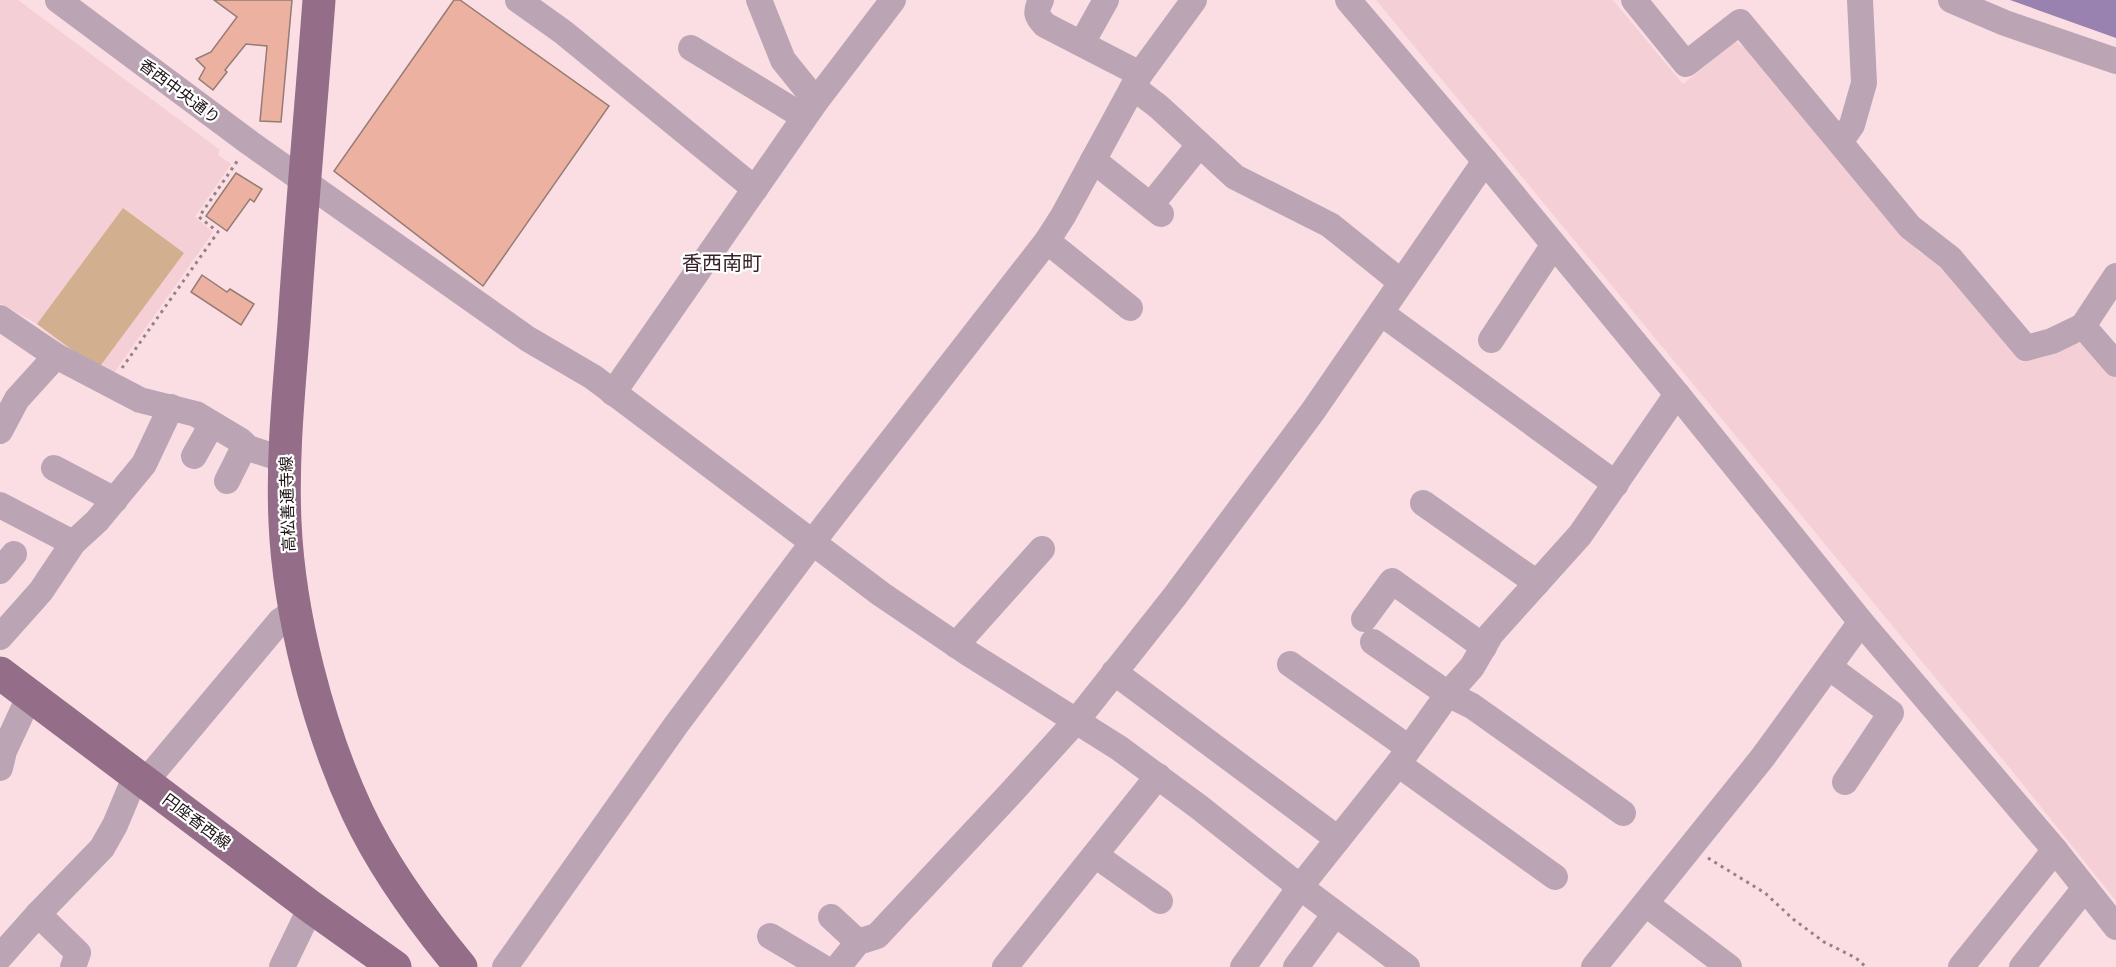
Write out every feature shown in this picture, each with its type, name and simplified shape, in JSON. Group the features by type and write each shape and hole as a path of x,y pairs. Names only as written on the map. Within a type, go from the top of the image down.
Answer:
{"main road":[{"name":"高松善通寺線","path":"319,0 285,460 285,523 296,610 306,658 330,745 357,812 385,862 426,925 460,967"},
{"name":"円座香西線","path":"0,673 311,907 395,967"}],"street":[{"name":"香西中央通り","path":"58,0 250,143 528,339 593,377 813,544 956,645 1077,720 1158,776 1394,963"},
{"path":"518,0 564,32 755,189"},
{"path":"614,393 810,109 893,0"},
{"path":"1041,0 1036,9 1037,17 1045,25 1082,43 1137,80 1159,107 1235,177 1330,225 1401,282"},
{"path":"1082,43 1106,0"},
{"path":"504,967 676,725 825,526 1047,241 1137,80 1194,0"},
{"path":"1348,0 1485,161 1862,622 2055,850 2116,927"},
{"path":"1634,0 1686,64 1740,22 1910,227 1950,258 2026,348 2052,341 2083,326 2116,276"},
{"path":"1840,142 1852,125 1864,83 1860,0"},
{"path":"1951,0 2005,23 2116,61"},
{"path":"758,1 783,60 810,109"},
{"path":"691,48 810,109"},
{"path":"1094,160 1156,210 1199,145"},
{"path":"838,967 858,942 877,936 1077,720 1175,596 1314,411 1485,161"},
{"path":"1047,241 1130,308"},
{"path":"1491,340 1553,246"},
{"path":"1381,313 1616,484"},
{"path":"0,318 56,356 141,400 156,406 171,407 196,414 241,441 248,448 285,460"},
{"path":"2083,326 2116,364"},
{"path":"0,430 17,399 56,356"},
{"path":"1243,967 1300,887 1404,756 1448,694 1472,668 1491,634 1580,535 1677,394"},
{"path":"0,636 41,591 73,543 115,500 144,464 171,407"},
{"path":"194,456 212,423"},
{"path":"226,482 242,453 248,448"},
{"path":"54,468 115,500"},
{"path":"1423,503 1538,583"},
{"path":"0,505 73,543"},
{"path":"956,645 1042,549"},
{"path":"1484,647 1392,581 1369,630 1448,694 1472,706 1623,813"},
{"path":"0,957 102,848 140,778 280,621 296,610"},
{"path":"1602,964 1646,904 1763,757 1862,622"},
{"path":"1290,664 1555,877"},
{"path":"1829,667 1891,713 1845,782"},
{"path":"1114,672 1338,839"},
{"path":"0,768 4,751 30,695"},
{"path":"1005,967 1158,776"},
{"path":"1961,967 2055,850"},
{"path":"1095,855 1160,901"},
{"path":"2022,967 2085,888"},
{"path":"1646,904 1729,967"},
{"path":"282,967 311,907"},
{"path":"38,914 78,953 73,967"},
{"path":"1296,967 1335,914"},
{"path":"831,917 858,942"},
{"path":"771,936 822,967"}],"path":[{"path":"110,384 218,232 198,216 250,143"},
{"path":"1692,847 1765,893 1793,919 1824,942 1856,958 1866,967"}],"shaded area":[{"path":"0,0 18,0 220,150 218,155 231,164 195,217 213,232 112,376 63,346 37,324 0,303"},
{"path":"1376,0 1613,0 1683,84 1736,41 1755,56 1919,252 1947,267 2022,362 2077,342 2091,349 2116,379 2116,901 2013,772"},
{"path":"2010,0 2116,0 2116,38"},
{"path":"123,208 184,253 98,369 37,324"}],"building":[{"path":"214,0 292,0 281,122 260,121 267,46 246,44 225,70 227,72 213,90 199,79 205,68 196,59 211,52 237,17"},
{"path":"454,0 460,0 609,106 483,286 334,171"},
{"path":"236,173 262,189 254,202 250,199 227,231 206,216"},
{"path":"202,275 227,292 230,289 254,304 241,325 191,292"}],"district":[{"name":"香西南町","path":"722,262"}]}
